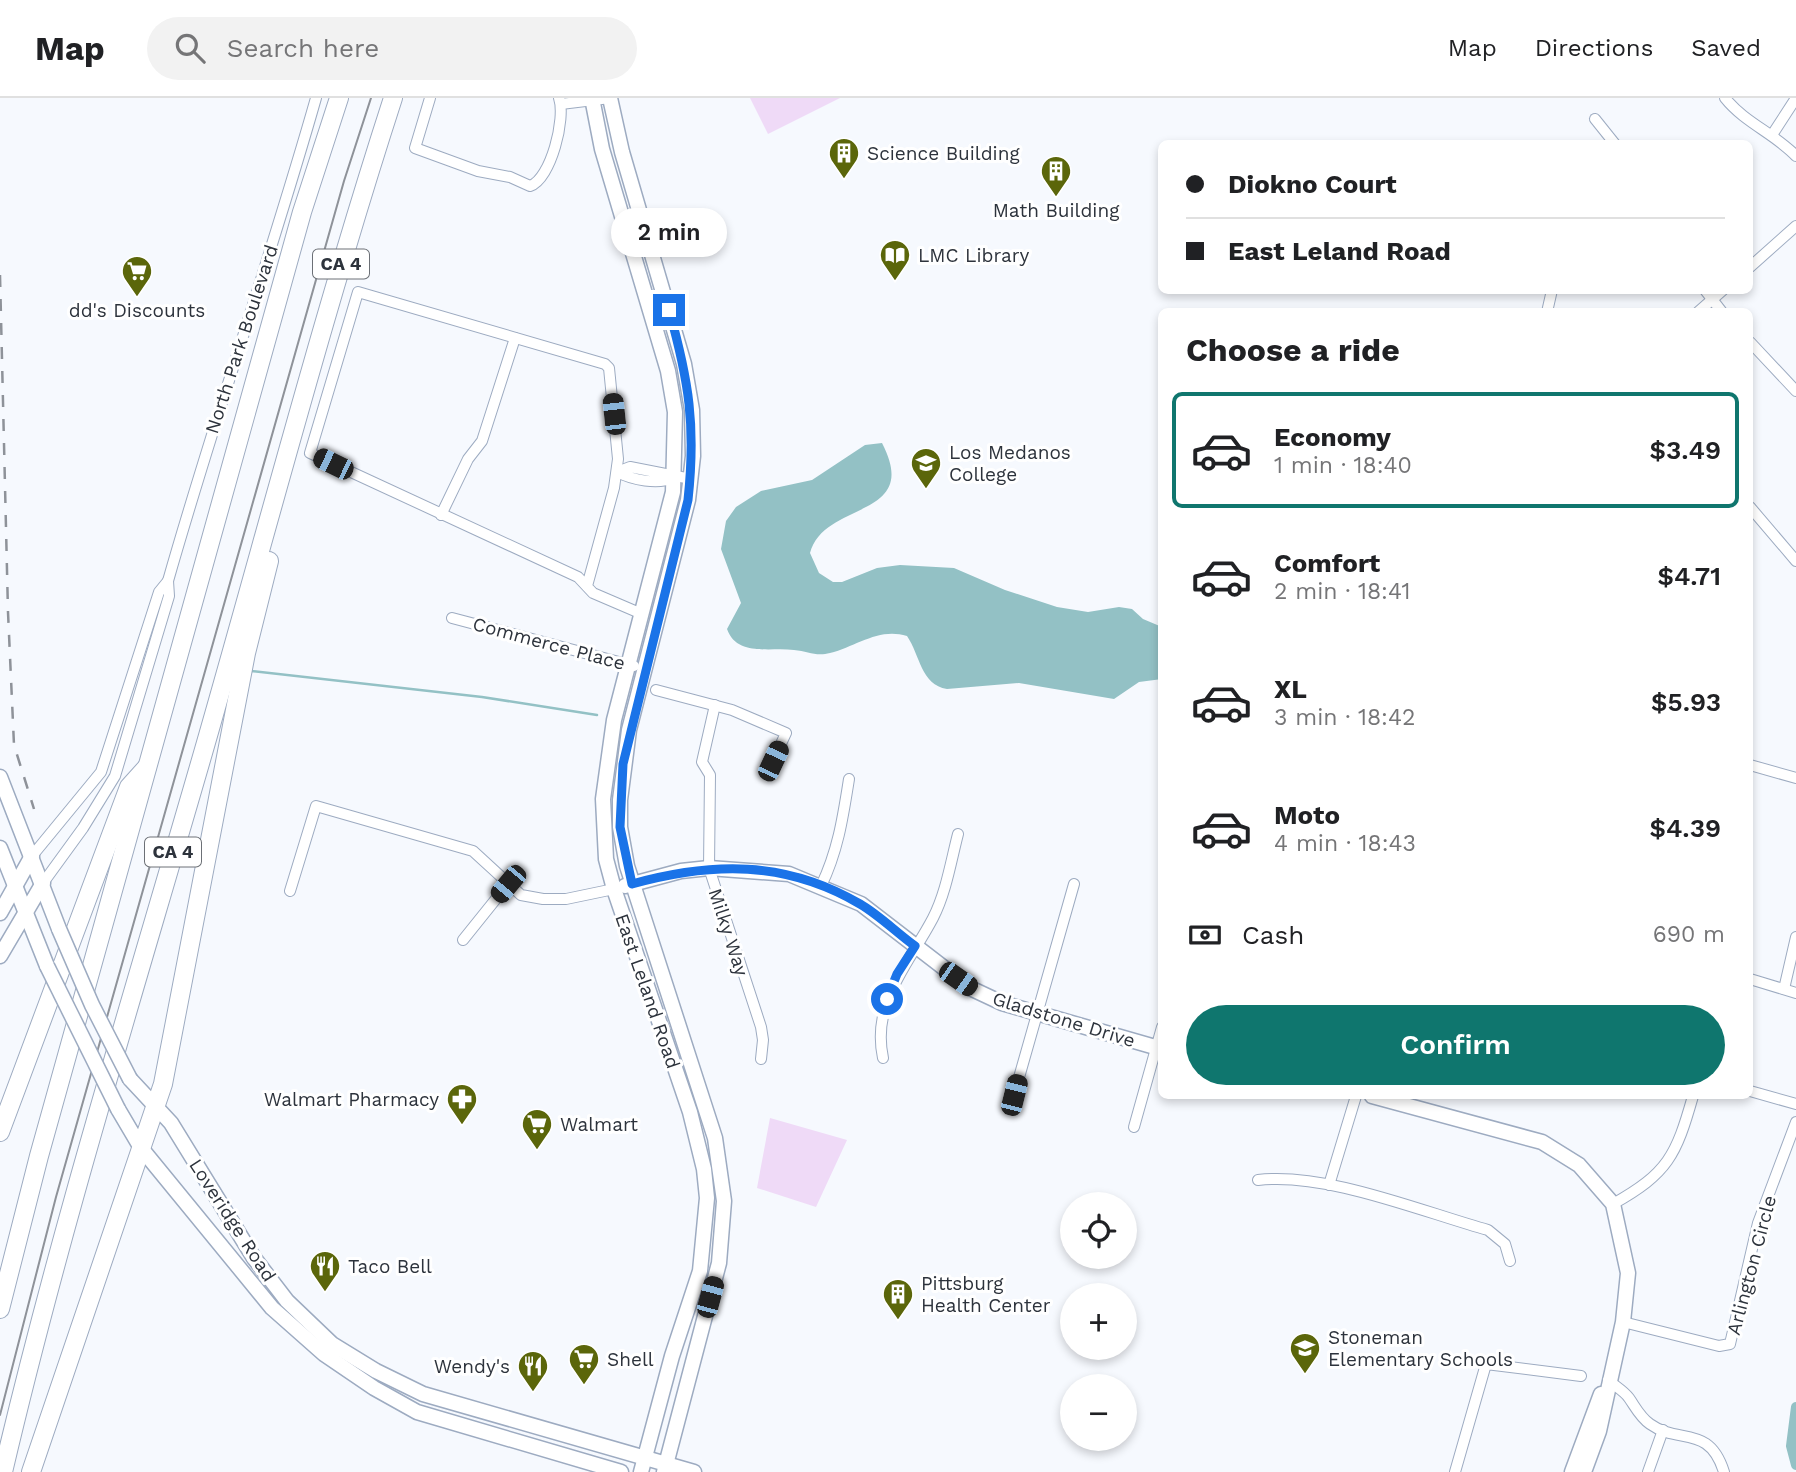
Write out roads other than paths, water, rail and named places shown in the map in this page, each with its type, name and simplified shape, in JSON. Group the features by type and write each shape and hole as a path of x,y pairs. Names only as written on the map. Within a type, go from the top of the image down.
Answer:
{"highway":[{"name":"CA 4","path":"0,1309 39,1156 302,212 339,98"},
{"name":"CA 4","path":"4,1472 89,1141 203,754 352,225 393,98"},
{"path":"31,1472 163,1084 246,653 293,462 293,431"},
{"path":"0,1132 129,787 150,764"}],"main road":[{"name":"East Leland Road","path":"610,98 622,152 684,364 692,410 691,479 686,511 623,764 620,827 632,884 715,1138 724,1201 719,1263 665,1468"},
{"name":"East Leland Road","path":"592,99 603,149 668,371 675,412 674,478 609,744 603,799 603,830 614,889 690,1112 704,1169 707,1198 700,1271 643,1465"},
{"name":"Loveridge Road","path":"0,777 59,929 92,1005 130,1079 171,1123 254,1258 287,1301 332,1343 376,1371 423,1394 643,1465 694,1472"},
{"name":"Loveridge Road","path":"0,848 24,916 47,966 118,1109 141,1148 280,1317 344,1368 417,1412 621,1472"},
{"path":"0,913 32,856"},
{"name":"Gladstone Drive","path":"614,889 681,871 709,868 789,874 860,904 970,988 1002,1003 1158,1048"},
{"path":"0,956 43,883"},
{"path":"1382,1099 1542,1142 1579,1165 1613,1204 1628,1273 1623,1322 1608,1380 1600,1431 1584,1472"},
{"path":"1572,1472 1608,1380"}],"street":[{"name":"North Park Boulevard","path":"43,883 83,828 115,776 169,596 168,581 212,428 261,282 316,98"},
{"path":"430,98 415,148 478,171 510,177 530,186 543,178 562,118 560,101 610,98"},
{"path":"1725,98 1746,121 1772,135 1796,156"},
{"path":"1772,135 1796,98"},
{"path":"1595,118 1612,140"},
{"path":"1753,264 1796,226"},
{"path":"587,586 617,472 610,368 605,364 358,292 310,453 578,577 593,593 642,614"},
{"path":"1708,294 1719,308"},
{"path":"1703,308 1719,294"},
{"path":"441,515 468,460 482,442 515,338"},
{"path":"1753,345 1796,391"},
{"path":"1787,381 1796,373"},
{"path":"617,472 630,467 664,472 674,478 691,479"},
{"path":"1753,511 1796,561"},
{"name":"North Park Boulevard","path":"32,856 101,772 159,592 168,581"},
{"name":"Commerce Place","path":"452,618 645,669"},
{"path":"656,690 715,705 786,733 773,761"},
{"name":"Milky Way","path":"715,705 702,762 710,775 709,868 761,1027 761,1059"},
{"path":"1753,766 1796,778"},
{"path":"821,886 836,851 849,779"},
{"name":"Gladstone Drive","path":"290,891 316,806 473,851 521,895 543,899 590,896 614,889"},
{"path":"883,1058 880,1042 885,1005 897,974 934,917 958,834"},
{"path":"463,940 508,884"},
{"path":"1014,1095 1035,1012 1074,884"},
{"path":"1784,989 1796,937"},
{"path":"1753,980 1796,993"},
{"path":"1134,1127 1158,1051"},
{"path":"1753,1092 1796,1104"},
{"path":"1329,1185 1355,1099"},
{"path":"1613,1204 1646,1186 1672,1158 1692,1099"},
{"name":"Arlington Circle","path":"1623,1322 1719,1346 1730,1344 1758,1223 1796,1122"},
{"path":"1258,1180 1283,1177 1329,1185 1488,1230 1505,1244 1510,1261"},
{"path":"1455,1472 1486,1364 1581,1376"},
{"path":"1608,1380 1627,1396 1638,1414 1663,1430 1695,1437 1705,1444 1721,1462 1724,1472"},
{"path":"1648,1472 1663,1430"}],"water":[{"path":"882,443 891,468 890,485 880,498 833,524 819,536 810,553 819,573 833,582 842,582 877,568 900,565 954,568 1005,590 1057,607 1088,612 1119,607 1132,609 1143,619 1158,625 1158,680 1139,682 1114,699 1019,683 947,689 932,682 926,675 907,636 877,636 840,650 820,654 755,649 738,644 727,629 741,603 721,549 726,521 736,507 761,491 812,480 865,445"}],"waterway":[{"path":"251,671 482,697 597,715"},
{"path":"1796,1407 1791,1446 1796,1465"}],"tram line":[{"path":"0,1415 56,1197 344,181 371,98"}],"railway":[{"path":"0,275 14,745 34,809"}],"place":[{"name":"Science Building","path":"844,180"},
{"name":"Math Building","path":"1056,198"},
{"name":"LMC Library","path":"895,282"},
{"name":"dd's Discounts","path":"137,298"},
{"name":"Los Medanos College","path":"926,490"},
{"name":"Walmart Pharmacy","path":"462,1126"},
{"name":"Walmart","path":"537,1151"},
{"name":"Taco Bell","path":"325,1293"},
{"name":"Pittsburg Health Center","path":"898,1321"},
{"name":"Stoneman Elementary Schools","path":"1305,1375"},
{"name":"Shell","path":"584,1386"},
{"name":"Wendy's","path":"533,1393"}]}
